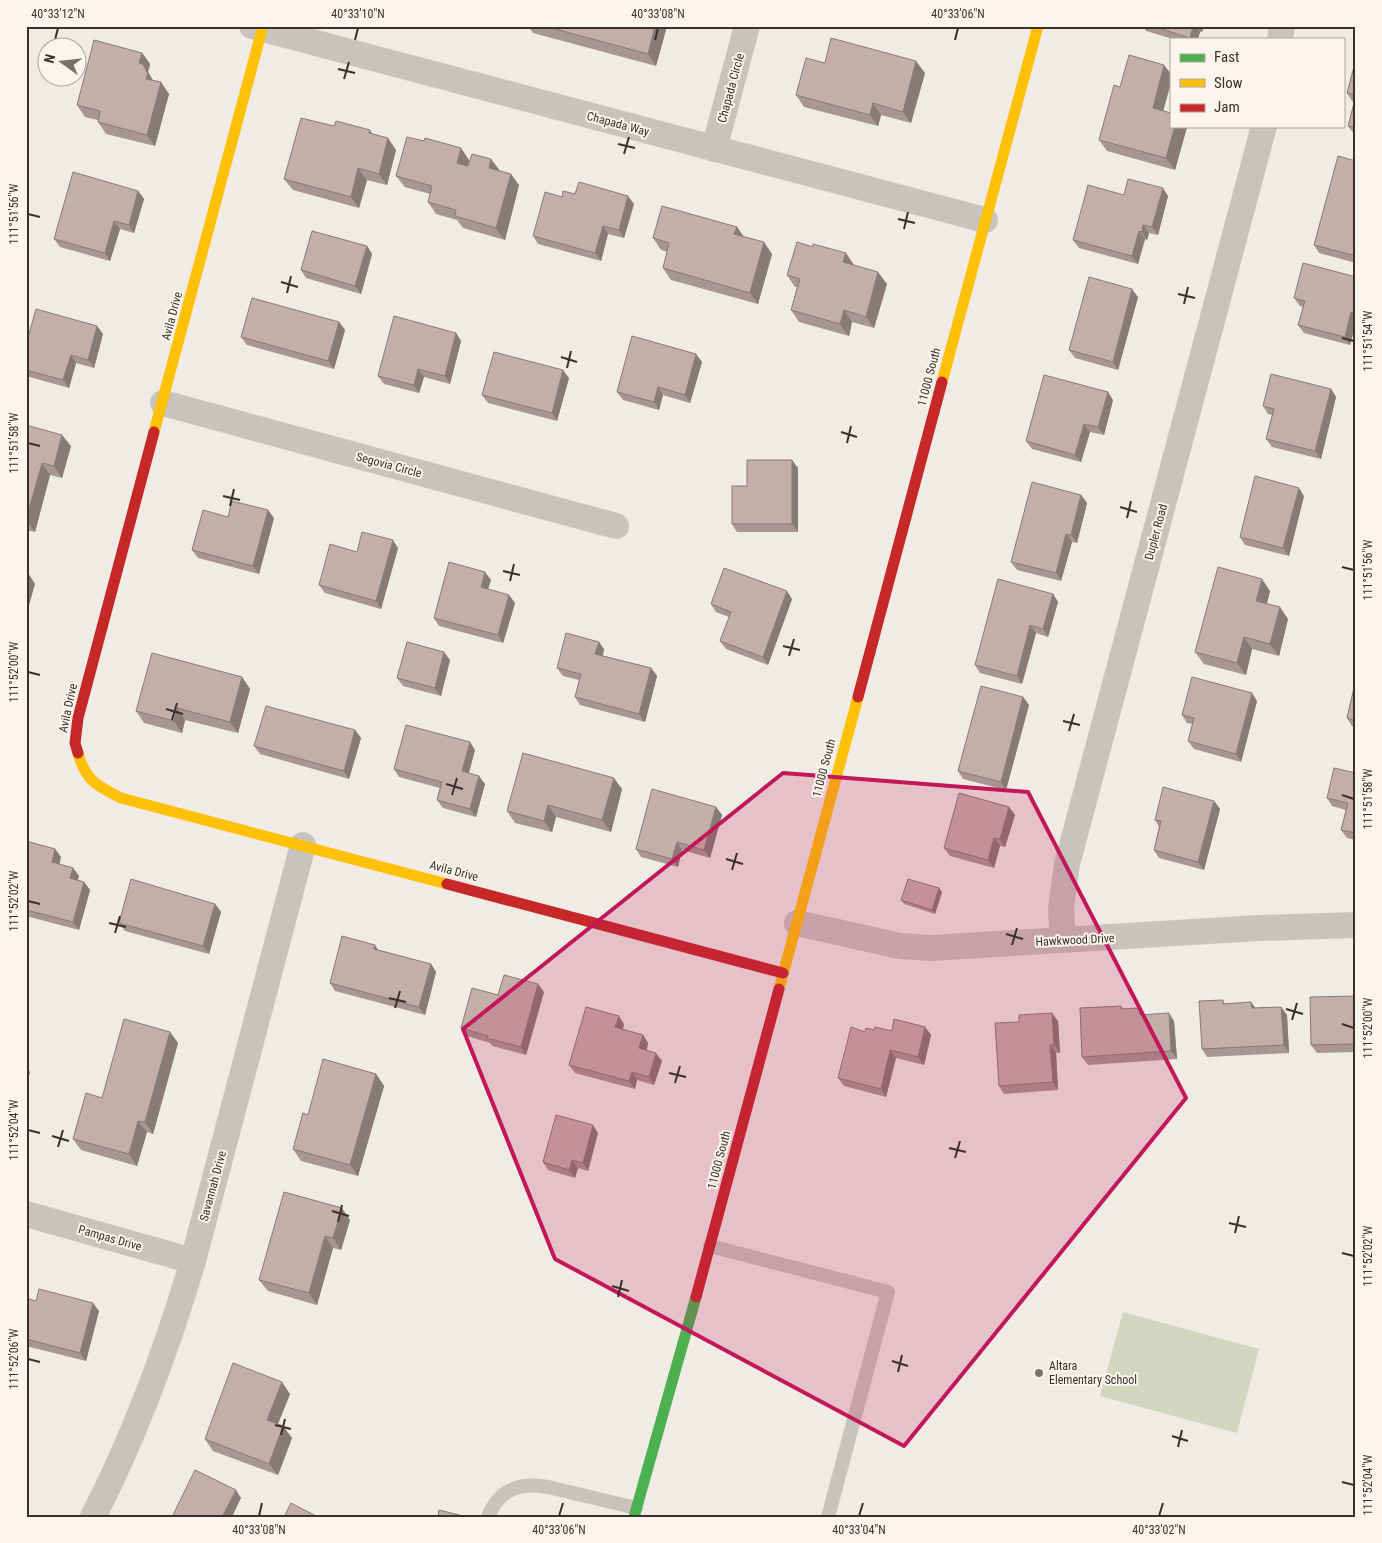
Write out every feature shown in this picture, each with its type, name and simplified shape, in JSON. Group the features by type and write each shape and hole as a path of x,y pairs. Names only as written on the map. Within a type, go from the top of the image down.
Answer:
{"street":[{"name":"Chapada Circle","path":"714,149 747,26"},
{"name":"11000 South","path":"635,1512 710,1246 1038,26"},
{"name":"Chapada Way","path":"259,27 985,220"},
{"name":"Avila Drive","path":"259,27 78,718 75,743 82,768 98,787 121,798 783,973"},
{"name":"Dupler Road","path":"1063,940 1061,909 1068,864 1263,128"},
{"name":"Segovia Circle","path":"162,403 616,526"},
{"name":"Savannah Drive","path":"93,1517 130,1438 177,1316 303,845"},
{"name":"Hawkwood Drive","path":"797,924 900,946 931,948 1258,928 1356,925"},
{"name":"Pampas Drive","path":"26,1214 193,1261"}],"lane":[{"path":"710,1246 888,1292 828,1517"},
{"path":"488,1517 499,1498 510,1490 522,1486 535,1485 635,1512"}],"highlighted area":[{"path":"783,773 1028,792 1186,1098 904,1446 555,1259 463,1029"}],"green space":[{"path":"1123,1312 1259,1349 1237,1433 1100,1396"}],"building":[{"path":"544,26 655,26 648,54"},
{"path":"1152,26 1193,26 1190,38"},
{"path":"831,38 916,61 903,112 873,103 870,115 796,95 806,58 825,63"},
{"path":"94,40 142,53 139,63 143,64 148,74 146,79 161,82 147,135 98,122 100,111 77,105 81,88 88,88 88,63"},
{"path":"1129,55 1164,65 1153,108 1170,113 1170,128 1174,128 1166,158 1099,140 1114,85 1120,87"},
{"path":"1356,59 1356,95 1347,93"},
{"path":"1356,96 1356,128 1348,126"},
{"path":"301,118 334,126 336,121 370,130 369,133 388,138 379,174 358,168 351,197 284,179"},
{"path":"407,137 424,141 425,138 461,148 457,163 468,166 472,154 491,159 489,168 511,174 496,228 455,216 456,210 428,202 432,186 396,176"},
{"path":"1338,156 1356,161 1356,256 1314,245"},
{"path":"73,172 138,191 129,225 114,221 105,253 54,239"},
{"path":"1128,179 1163,188 1152,227 1143,225 1142,232 1139,231 1132,256 1073,240 1088,185 1124,195"},
{"path":"579,182 628,196 619,230 603,226 595,253 533,236 545,192 562,197 563,191 575,194"},
{"path":"662,206 737,227 734,234 764,242 750,293 663,268 669,243 653,238"},
{"path":"312,231 367,246 355,286 301,270"},
{"path":"797,242 813,247 813,244 846,253 843,262 878,272 866,317 844,310 840,324 791,310 800,279 787,275"},
{"path":"1303,263 1356,277 1356,313 1351,312 1345,337 1298,325 1305,301 1294,298"},
{"path":"1089,277 1132,289 1113,362 1069,350"},
{"path":"252,298 339,322 328,361 241,337"},
{"path":"36,309 97,326 88,360 71,355 63,380 26,370 26,345"},
{"path":"394,316 456,333 445,376 418,369 414,385 378,376"},
{"path":"632,336 696,354 685,395 658,387 654,402 617,392"},
{"path":"494,352 563,370 552,413 482,395"},
{"path":"1271,374 1331,389 1315,451 1266,439 1274,409 1263,406"},
{"path":"1044,375 1108,392 1098,427 1084,424 1075,455 1026,441"},
{"path":"26,425 62,435 54,466 42,463 26,520"},
{"path":"747,460 792,460 792,524 732,524 732,486 747,486"},
{"path":"1255,476 1299,488 1283,548 1240,537"},
{"path":"1032,482 1081,495 1071,535 1066,534 1056,573 1011,562"},
{"path":"232,501 268,510 253,566 192,550 203,510 228,517"},
{"path":"362,532 393,540 376,601 319,585 330,544 357,552"},
{"path":"449,562 485,572 481,587 509,595 498,635 434,618"},
{"path":"1218,567 1262,579 1256,601 1280,607 1270,644 1244,637 1237,663 1195,652"},
{"path":"724,568 787,591 763,657 720,641 731,612 711,604"},
{"path":"26,575 30,576 26,588"},
{"path":"998,579 1053,594 1043,629 1030,625 1017,676 975,665"},
{"path":"566,633 599,642 595,654 651,668 639,714 575,697 581,674 557,668"},
{"path":"407,642 444,652 435,688 397,678"},
{"path":"152,653 242,677 230,722 177,708 174,721 136,711"},
{"path":"1192,677 1252,693 1236,754 1188,741 1194,718 1182,715"},
{"path":"1356,679 1356,721 1347,718"},
{"path":"981,686 1023,697 1001,782 958,771"},
{"path":"266,706 355,730 344,771 254,746"},
{"path":"406,725 470,742 462,771 479,776 470,809 437,800 442,782 394,769"},
{"path":"523,753 614,778 602,820 548,805 544,821 507,811"},
{"path":"1334,768 1356,773 1356,833 1341,830 1348,803 1327,798"},
{"path":"1163,787 1214,801 1198,862 1154,850 1161,821 1155,820"},
{"path":"652,789 716,807 704,850 677,842 672,859 636,849"},
{"path":"959,793 1009,807 1000,839 994,838 988,860 944,848"},
{"path":"26,841 55,849 52,862 73,868 70,878 84,882 73,922 26,910"},
{"path":"131,879 215,904 203,946 119,923"},
{"path":"908,879 939,888 932,910 901,900"},
{"path":"342,936 375,945 374,949 431,964 419,1007 330,983"},
{"path":"504,975 538,984 521,1047 487,1038 488,1036 461,1028 472,988 498,995"},
{"path":"1356,996 1356,1044 1311,1045 1310,997"},
{"path":"1223,1000 1223,1004 1251,1002 1252,1008 1281,1007 1284,1045 1202,1049 1199,1001"},
{"path":"1121,1006 1121,1009 1139,1008 1140,1015 1169,1013 1171,1051 1082,1057 1080,1008"},
{"path":"586,1007 619,1016 615,1027 643,1035 639,1048 656,1053 649,1077 632,1072 629,1081 569,1065"},
{"path":"1052,1013 1054,1045 1050,1045 1053,1082 999,1086 995,1023 1019,1022 1019,1015"},
{"path":"124,1019 170,1032 145,1122 138,1121 129,1154 73,1139 86,1093 102,1098"},
{"path":"894,1019 925,1027 918,1057 890,1050 881,1089 838,1078 851,1027 865,1032 866,1028 874,1030 875,1027 892,1031"},
{"path":"323,1059 376,1074 350,1165 293,1149 303,1113 308,1115"},
{"path":"556,1115 593,1125 583,1163 572,1160 569,1170 543,1162"},
{"path":"284,1192 342,1208 333,1238 325,1236 309,1293 259,1280"},
{"path":"39,1289 93,1303 80,1353 26,1339 26,1298 36,1301"},
{"path":"233,1363 282,1382 267,1420 283,1426 269,1464 205,1439"},
{"path":"195,1470 236,1490 222,1517 172,1517"},
{"path":"291,1503 318,1517 284,1517"},
{"path":"439,1510 463,1516 463,1517 438,1517"}],"traffic: fast":[{"path":"634,1517 696,1297"}],"traffic: slow":[{"path":"154,432 263,26"},
{"path":"942,382 1038,26"},
{"path":"779,989 858,697"},
{"path":"78,753 88,776 99,786 121,798 447,884"}],"traffic: jam":[{"path":"858,697 942,382"},
{"path":"78,753 75,743 78,718 154,432"},
{"path":"447,884 783,973"},
{"path":"696,1297 779,989"}],"place":[{"name":"Altara Elementary School","path":"1039,1373"}]}
